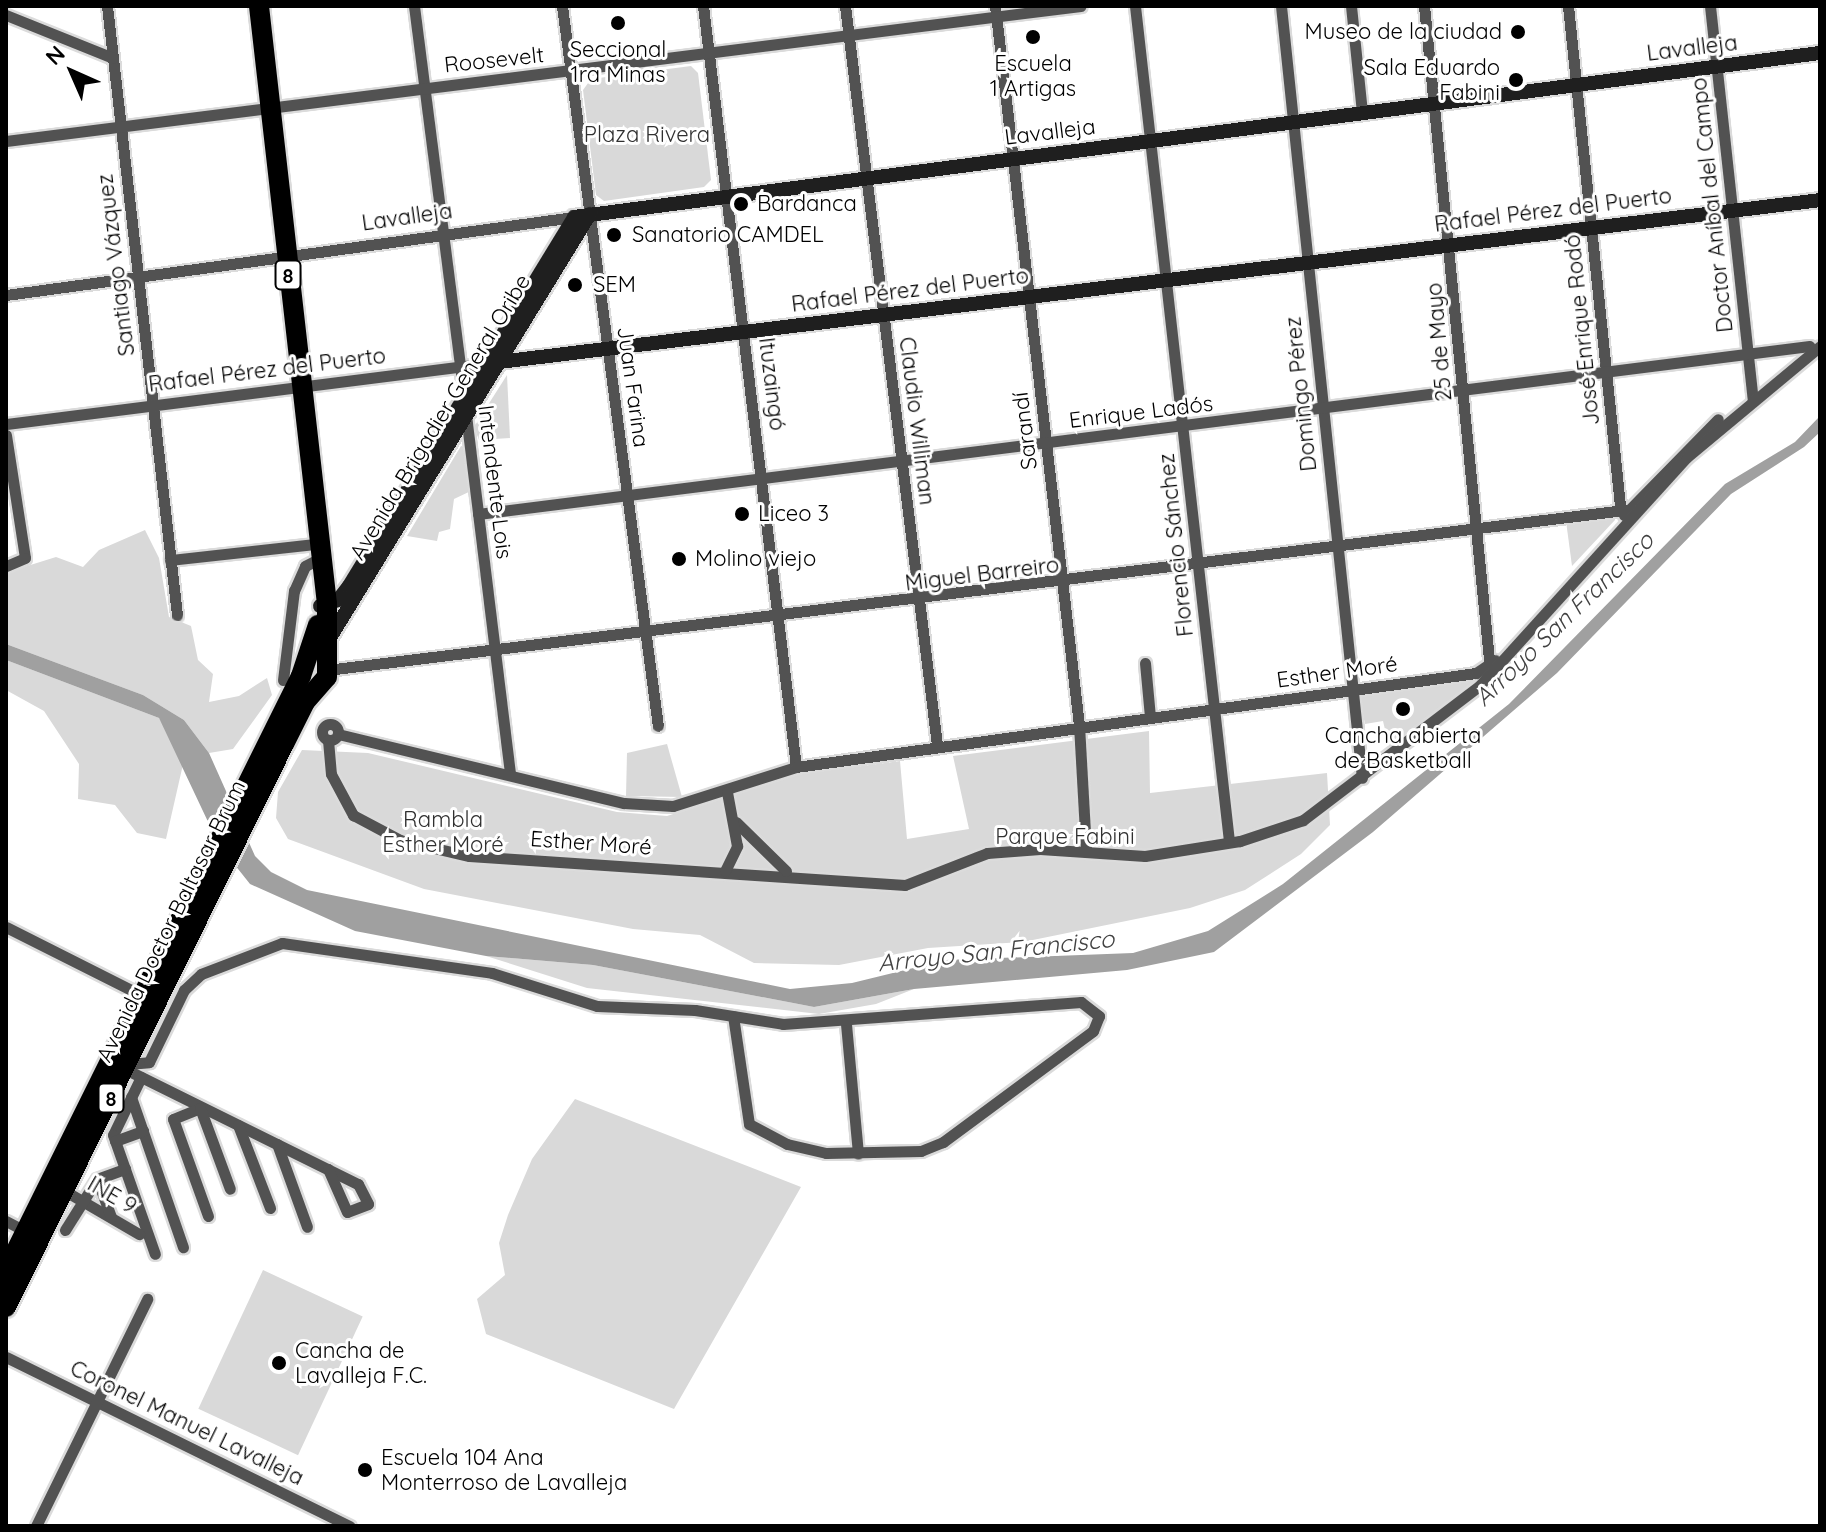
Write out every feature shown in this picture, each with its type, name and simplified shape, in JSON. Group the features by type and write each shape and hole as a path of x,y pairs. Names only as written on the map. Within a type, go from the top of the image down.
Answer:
{"highway":[{"name":"8","path":"259,6 328,642 310,674"},
{"name":"8","path":"310,674 324,605"},
{"name":"Avenida Doctor Baltasar Brum","path":"6,1307 33,1235 310,674"},
{"name":"Avenida Doctor Baltasar Brum","path":"6,1271 33,1235 74,1196 131,1070 148,998"}],"main road":[{"name":"Lavalleja","path":"574,217 1820,53"},
{"name":"Rafael Pérez del Puerto","path":"491,363 1820,200"},
{"name":"Avenida Brigadier General Oribe","path":"328,642 464,396 491,363 590,214"},
{"name":"Avenida Brigadier General Oribe","path":"324,605 343,595 371,561 466,415 491,363 574,217"}],"street":[{"name":"Santiago Vázquez","path":"107,6 177,615"},
{"name":"Intendente Lois","path":"414,6 510,773"},
{"name":"Juan Farina","path":"562,6 658,726"},
{"name":"Ituzaingó","path":"703,6 765,479 796,767"},
{"name":"Claudio Williman","path":"845,6 937,745"},
{"name":"Roosevelt","path":"6,141 423,87 571,72 849,35 996,11 1081,6"},
{"name":"Florencio Sánchez","path":"1135,6 1229,842"},
{"name":"Domingo Pérez","path":"1281,6 1362,778"},
{"path":"1351,6 1362,113"},
{"name":"25 de Mayo","path":"1424,6 1491,670"},
{"name":"José Enrique Rodó","path":"1568,6 1606,370 1629,509"},
{"name":"Doctor Aníbal del Campo","path":"1710,6 1752,396"},
{"name":"Sarandí","path":"996,11 1079,725 1086,852"},
{"path":"6,15 113,58"},
{"name":"Lavalleja","path":"6,295 574,217"},
{"name":"Esther Moré","path":"1491,670 1079,725 796,767 685,805 624,803 510,773 333,737 343,805 400,840 469,856 790,873 905,885 987,853 1086,852 1145,856 1229,842 1303,820 1362,778 1491,670 1679,453 1814,346 1820,336"},
{"name":"Enrique Ladós","path":"478,514 1814,346"},
{"name":"Rafael Pérez del Puerto","path":"6,424 491,363"},
{"path":"6,435 25,558 6,566"},
{"name":"Miguel Barreiro","path":"310,674 496,654 1337,550 1629,509"},
{"path":"170,560 316,552"},
{"path":"310,674 294,591 305,566 316,552"},
{"path":"1145,663 1150,717"},
{"path":"725,871 737,846 736,822 727,792"},
{"path":"736,822 790,873"},
{"path":"6,927 148,998"},
{"path":"131,1070 149,1062 184,990 201,974 282,943 492,973 597,1006 846,1024 1081,1002 1099,1016 1093,1031 943,1142 921,1151 858,1153 787,1144 749,1124 733,1016"},
{"path":"846,1024 858,1153"},
{"path":"131,1070 328,1169"},
{"name":"Avenida Doctor Baltasar Brum","path":"114,1138 131,1097 131,1070"},
{"path":"131,1097 183,1247"},
{"path":"200,1107 230,1189"},
{"path":"200,1107 173,1119 208,1216"},
{"path":"238,1125 270,1208"},
{"path":"143,1131 114,1138 155,1254"},
{"path":"277,1144 307,1227"},
{"path":"112,1218 96,1178 125,1169"},
{"name":"Avenida Doctor Baltasar Brum","path":"65,1230 74,1196 96,1178"},
{"name":"INE 9","path":"74,1196 139,1234"},
{"path":"6,1221 33,1235"},
{"path":"36,1526 147,1299"},
{"name":"Coronel Manuel Lavalleja","path":"6,1357 350,1526"}],"green space":[{"name":"Plaza Rivera","path":"691,66 698,73 711,180 704,187 604,201 596,195 583,90 591,79"},
{"path":"507,375 510,438 479,440 474,427"},
{"path":"461,446 468,448 473,490 454,499 450,529 439,532 437,541 407,536"},
{"path":"1613,515 1615,520 1572,566 1566,521"},
{"path":"145,530 159,558 169,617 191,626 198,660 213,674 209,702 239,696 267,678 272,695 233,749 209,753 184,720 143,695 6,644 8,572 56,557 83,567 99,550"},
{"path":"6,660 159,718 184,760 166,839 137,833 115,805 78,799 79,764 44,711 6,690"},
{"name":"Cancha abierta de Basketball","path":"1484,676 1390,751 1383,721 1365,724 1359,696 1367,692"},
{"path":"1149,731 1150,793 1327,773 1330,825 1301,854 1245,890 1190,908 1023,942 928,948 839,965 754,963 700,935 633,929 424,889 288,839 276,818 278,792 302,750 368,753 617,812 667,816 793,775 900,761 907,839 969,829 953,756"},
{"path":"667,744 682,797 626,796 627,753"},
{"path":"486,956 593,965 814,1007 914,989 876,1004 819,1014 587,988"},
{"path":"575,1099 801,1187 674,1409 486,1334 477,1299 505,1275 499,1243 508,1215 532,1159"},
{"name":"Cancha de Lavalleja F.C.","path":"263,1270 363,1316 298,1455 198,1409"}],"shaded area":[{"name":"Arroyo San Francisco","path":"1820,416 1820,432 1804,447 1731,494 1557,673 1373,832 1214,952 1127,970 914,989 814,1007 593,965 486,956 355,931 250,884 219,845 159,718 6,660 6,644 143,695 184,720 209,753 255,856 271,872 307,890 790,989 852,983 946,960 1133,953 1208,931 1283,884 1509,704 1725,484 1795,442"}],"place":[{"name":"Seccional 1ra Minas","path":"618,23"},
{"name":"Museo de la ciudad","path":"1518,32"},
{"name":"Escuela 1 Artigas","path":"1033,37"},
{"name":"Sala Eduardo Fabini","path":"1516,80"},
{"name":"Bardanca","path":"741,204"},
{"name":"Sanatorio CAMDEL","path":"614,235"},
{"name":"SEM","path":"575,285"},
{"name":"Liceo 3","path":"742,514"},
{"name":"Molino viejo","path":"679,559"},
{"name":"Cancha abierta de Basketball","path":"1403,709"},
{"name":"Cancha de Lavalleja F.C.","path":"279,1363"},
{"name":"Escuela 104 Ana Monterroso de Lavalleja","path":"365,1470"}],"park label":[{"name":"Rambla Esther Moré","path":"443,832"},
{"name":"Parque Fabini","path":"1065,837"}]}
